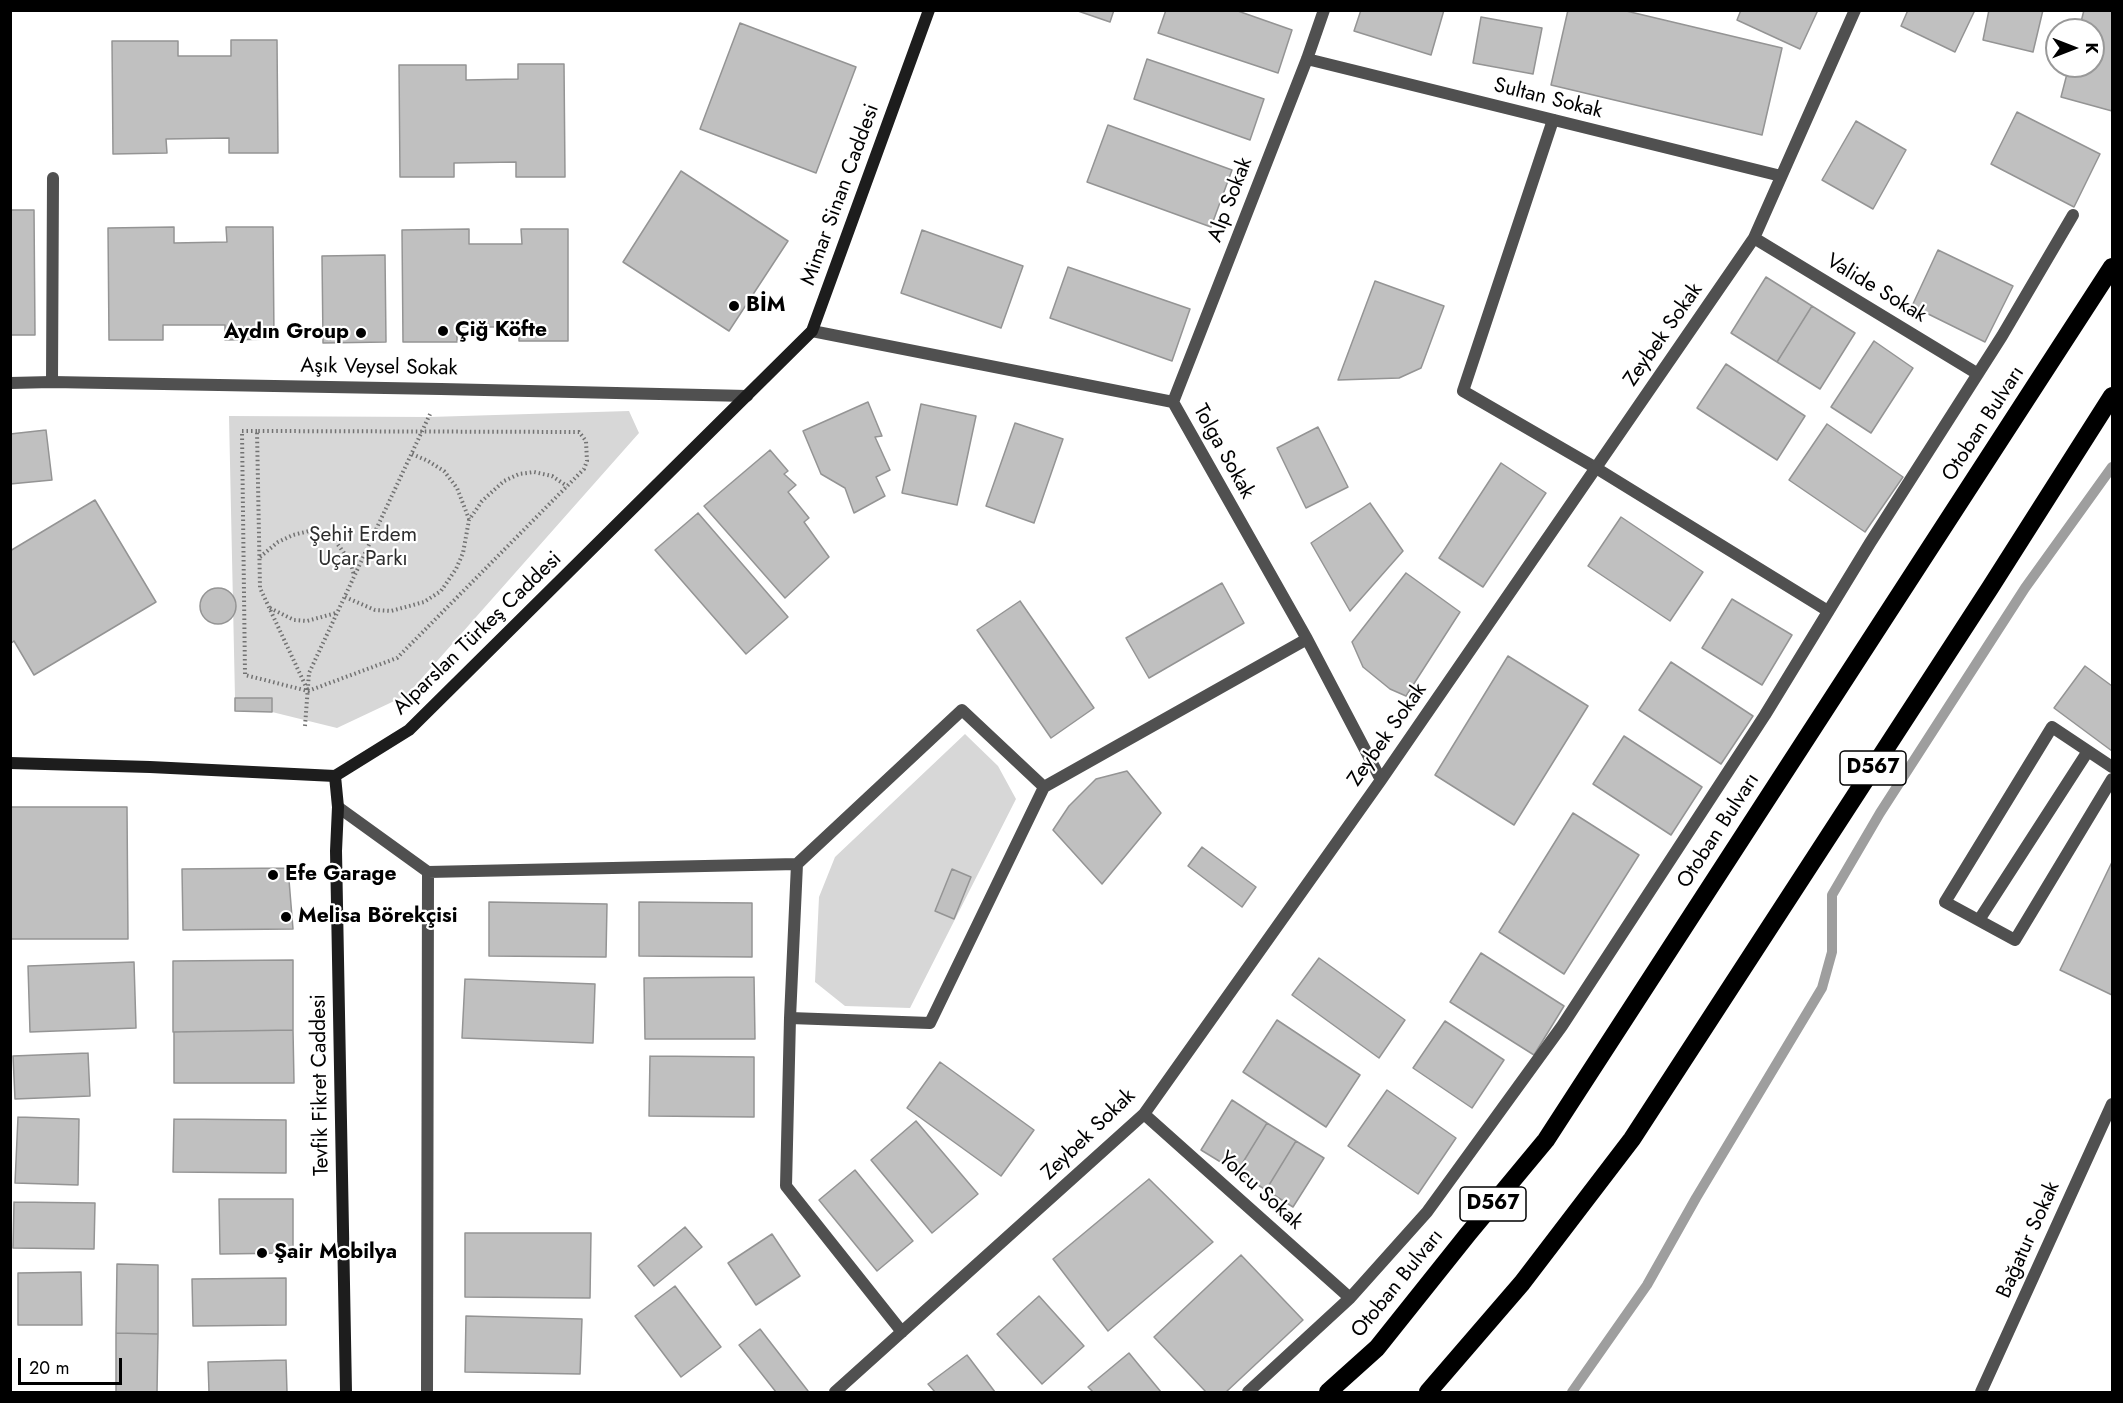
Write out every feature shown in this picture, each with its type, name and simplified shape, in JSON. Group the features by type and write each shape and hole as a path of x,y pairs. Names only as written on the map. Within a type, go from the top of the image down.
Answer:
{"highway":[{"name":"Otoban Bulvarı","path":"1328,1392 1377,1348 1467,1234 1546,1140 2112,267"},
{"name":"D567","path":"1428,1392 1522,1282 1632,1139 2112,397"}],"street":[{"name":"Mimar Sinan Caddesi","path":"688,454 812,331 929,10"},
{"name":"Alp Sokak","path":"1173,402 1307,59 1323,10"},
{"name":"Zeybek Sokak","path":"835,1392 1144,1114 1381,780 1754,238 1855,10"},
{"name":"Sultan Sokak","path":"1307,59 1781,176"},
{"path":"1553,120 1463,391 1596,468 1828,611"},
{"path":"52,382 53,178"},
{"path":"1248,1392 1350,1298 1426,1212 1562,1026 1765,715 1978,374 2073,215"},
{"name":"Valide Sokak","path":"1754,238 1978,374"},
{"name":"Tolga Sokak","path":"812,331 1173,402 1307,639 1381,780"},
{"name":"Aşık Veysel Sokak","path":"10,383 747,396"},
{"name":"Alparslan Türkeş Caddesi","path":"335,776 409,730 688,454"},
{"path":"790,1018 930,1023 1044,787 1307,639"},
{"path":"338,807 428,872 797,864 962,710 1044,787"},
{"path":"2112,767 2052,727 1945,902 2015,940 2112,779"},
{"path":"1978,920 2088,751"},
{"path":"10,763 335,776"},
{"name":"Tevfik Fikret Caddesi","path":"335,776 338,807 336,851 346,1392"},
{"path":"797,864 786,1186 902,1332"},
{"path":"427,1392 428,872"},
{"name":"Bağatur Sokak","path":"1981,1392 2112,1104"},
{"name":"Yolcu Sokak","path":"1144,1114 1350,1298"}],"path":[{"path":"305,726 309,673 441,389"},
{"path":"242,430 422,432 579,432 586,441 587,460 584,469 397,658 308,692 245,675 242,430"},
{"path":"257,431 260,588 308,692"},
{"path":"412,454 428,460 444,471 457,488 469,520"},
{"path":"345,597 375,610 391,611 424,602 441,591 456,569 463,553 469,520 482,501 504,481 519,474 534,472 552,476 567,486"},
{"path":"259,557 278,542 293,535 309,531 323,533 333,538 350,561 354,575"},
{"path":"269,608 294,620 307,621 337,613"}],"green space":[{"name":"Şehit Erdem Uçar Parkı","path":"629,411 639,433 407,695 337,728 272,712 272,698 235,698 229,416 429,417"},
{"path":"965,734 998,766 1016,799 910,1008 845,1006 815,982 819,897 835,857"}],"building":[{"path":"1075,10 1114,10 1110,22"},
{"path":"1166,10 1235,10 1292,30 1278,73 1158,33"},
{"path":"1361,10 1444,10 1431,55 1354,31"},
{"path":"1568,10 1622,10 1782,48 1762,135 1551,85"},
{"path":"1741,10 1818,10 1800,49 1737,20"},
{"path":"1908,10 1975,10 1955,52 1901,26"},
{"path":"1989,10 2043,10 2033,52 1983,40"},
{"path":"2084,10 2112,10 2112,111 2061,97 2066,78 2105,78 2105,18 2082,18"},
{"path":"1481,17 1542,28 1533,74 1473,63"},
{"path":"740,23 856,67 816,173 700,129"},
{"path":"231,40 277,40 278,153 229,153 229,138 166,139 167,153 113,154 112,41 178,41 178,56 231,56"},
{"path":"1147,59 1264,99 1250,140 1134,99"},
{"path":"518,64 564,64 565,177 516,177 516,162 454,163 454,177 400,177 399,65 466,65 466,80 518,79"},
{"path":"2017,112 2100,154 2074,207 1991,164"},
{"path":"1856,121 1906,150 1873,209 1822,180"},
{"path":"1108,125 1232,170 1211,227 1087,182"},
{"path":"681,171 788,241 729,331 623,262"},
{"path":"10,210 34,210 35,335 10,335"},
{"path":"174,227 174,243 227,242 226,227 273,227 274,339 225,340 225,325 163,325 163,340 109,340 108,228"},
{"path":"469,229 469,244 522,244 521,229 568,229 568,341 519,341 519,327 457,327 457,342 403,342 402,230"},
{"path":"922,230 1023,266 1001,328 901,293"},
{"path":"1938,250 2013,286 1985,342 1912,306"},
{"path":"385,255 386,342 323,343 322,256"},
{"path":"1068,267 1190,309 1172,361 1050,318"},
{"path":"1766,277 1812,306 1777,362 1731,333"},
{"path":"1375,281 1444,306 1421,368 1399,378 1338,380"},
{"path":"1812,306 1855,333 1820,389 1777,362"},
{"path":"1874,341 1913,368 1871,433 1831,407"},
{"path":"1726,364 1805,416 1777,460 1697,408"},
{"path":"868,402 882,436 875,437 890,470 876,477 885,496 854,513 845,488 821,474 803,431"},
{"path":"921,404 976,416 957,505 902,493"},
{"path":"1015,423 1063,439 1034,523 986,506"},
{"path":"1827,424 1903,477 1865,532 1789,480"},
{"path":"1318,427 1348,487 1306,508 1277,448"},
{"path":"46,430 52,480 10,484 10,434"},
{"path":"770,450 788,471 784,474 796,485 788,492 809,518 804,522 829,557 785,598 704,506"},
{"path":"1501,463 1546,493 1483,587 1439,558"},
{"path":"95,500 156,602 34,675 14,641 10,644 10,551"},
{"path":"1370,503 1403,551 1350,611 1311,543"},
{"path":"698,513 788,617 746,654 655,550"},
{"path":"1621,517 1703,572 1670,621 1588,566"},
{"path":"1406,573 1460,612 1406,696 1390,689 1363,667 1352,642"},
{"path":"1222,583 1244,623 1149,678 1126,638"},
{"path":"218,588 231,593 236,606 231,619 218,624 205,619 200,606 205,593"},
{"path":"1732,599 1792,635 1762,685 1702,648"},
{"path":"1020,601 1094,708 1051,738 977,630"},
{"path":"1508,656 1588,706 1514,825 1435,775"},
{"path":"1671,662 1753,716 1721,764 1639,710"},
{"path":"2085,666 2112,686 2112,751 2054,708"},
{"path":"235,698 272,698 272,712 235,711"},
{"path":"1624,736 1702,787 1671,835 1593,784"},
{"path":"1127,771 1161,813 1102,884 1053,830 1069,806 1096,779"},
{"path":"10,807 127,807 128,939 10,939"},
{"path":"1573,813 1639,855 1564,974 1499,932"},
{"path":"1202,847 1256,887 1242,907 1188,866"},
{"path":"2112,862 2112,995 2060,970"},
{"path":"288,868 293,929 183,930 182,869"},
{"path":"952,869 971,877 954,919 935,911"},
{"path":"489,902 607,904 606,957 489,956"},
{"path":"639,902 752,903 752,957 639,956"},
{"path":"1481,953 1564,1006 1534,1055 1450,1002"},
{"path":"1319,958 1405,1020 1379,1058 1292,995"},
{"path":"293,960 293,1030 173,1032 173,961"},
{"path":"134,962 136,1028 30,1032 28,966"},
{"path":"754,977 755,1039 645,1039 644,978"},
{"path":"465,979 595,984 593,1043 462,1038"},
{"path":"1277,1020 1360,1075 1326,1127 1243,1072"},
{"path":"1445,1021 1504,1060 1472,1108 1413,1068"},
{"path":"293,1030 294,1083 174,1083 174,1032"},
{"path":"88,1053 90,1096 15,1099 13,1056"},
{"path":"650,1056 754,1057 754,1117 649,1116"},
{"path":"940,1062 1034,1130 1001,1176 907,1108"},
{"path":"1387,1090 1456,1138 1418,1194 1348,1146"},
{"path":"1232,1100 1267,1123 1237,1172 1201,1150"},
{"path":"18,1117 79,1119 78,1185 15,1183"},
{"path":"174,1119 286,1120 286,1173 173,1172"},
{"path":"916,1121 978,1194 932,1233 871,1160"},
{"path":"1267,1123 1296,1141 1266,1190 1237,1172"},
{"path":"1296,1141 1324,1158 1293,1207 1266,1190"},
{"path":"855,1170 913,1241 877,1271 819,1200"},
{"path":"1149,1179 1213,1242 1108,1331 1053,1259"},
{"path":"219,1199 293,1199 293,1253 220,1254"},
{"path":"14,1202 95,1203 94,1249 13,1248"},
{"path":"685,1227 702,1247 654,1286 638,1266"},
{"path":"465,1233 591,1233 590,1298 465,1297"},
{"path":"772,1234 800,1276 756,1305 728,1263"},
{"path":"1241,1255 1303,1320 1226,1392 1206,1392 1154,1337"},
{"path":"117,1264 158,1265 158,1334 116,1333"},
{"path":"81,1272 82,1325 18,1325 18,1273"},
{"path":"286,1278 286,1325 193,1326 192,1279"},
{"path":"675,1286 721,1347 681,1377 635,1316"},
{"path":"1039,1296 1084,1346 1042,1384 997,1334"},
{"path":"466,1316 582,1319 580,1374 465,1372"},
{"path":"760,1329 808,1391 776,1392 739,1345"},
{"path":"116,1333 158,1334 157,1392 116,1392"},
{"path":"1129,1353 1161,1392 1093,1392 1088,1387"},
{"path":"967,1355 995,1392 935,1392 928,1384"},
{"path":"286,1360 287,1392 209,1392 208,1362"}],"waterway":[{"path":"1572,1392 1647,1285 1696,1198 1822,988 1832,952 1832,895 1880,813 2025,588 2112,467"}],"place":[{"name":"BİM","path":"734,306"},
{"name":"Çiğ Köfte","path":"443,331"},
{"name":"Aydın Group","path":"361,333"},
{"name":"Efe Garage","path":"273,875"},
{"name":"Melisa Börekçisi","path":"286,917"},
{"name":"Şair Mobilya","path":"262,1253"}]}
